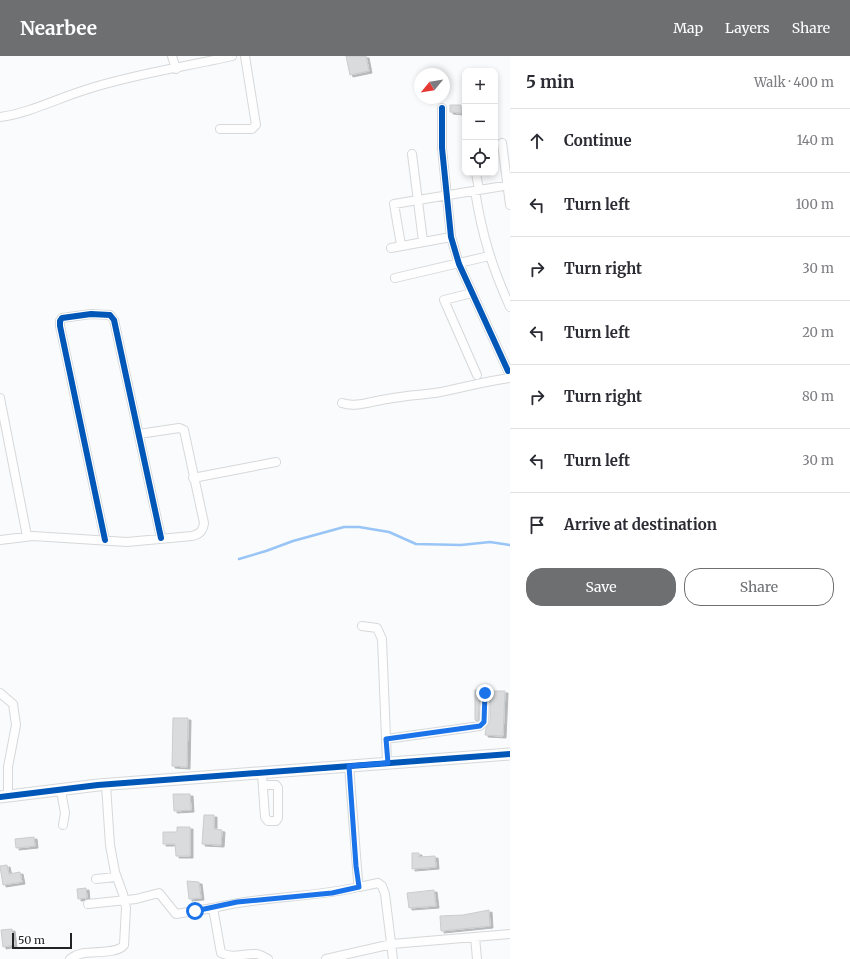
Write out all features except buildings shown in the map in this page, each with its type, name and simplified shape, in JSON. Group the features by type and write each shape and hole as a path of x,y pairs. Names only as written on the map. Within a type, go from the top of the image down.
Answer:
{"street":[{"path":"172,56 176,69"},
{"path":"0,117 32,109 114,81 232,56"},
{"path":"220,129 252,129 256,125 245,56"},
{"path":"342,403 347,405 359,404 436,392 509,375 459,264 451,237 442,148 442,108"},
{"path":"502,144 509,185 510,204"},
{"path":"412,154 423,241"},
{"path":"476,176 481,227 489,256 510,308"},
{"path":"401,245 394,204 509,185"},
{"path":"391,248 451,237"},
{"path":"395,278 489,256"},
{"path":"472,292 444,300 477,374"},
{"path":"105,540 63,342 60,326 60,321 62,318 104,314 110,315 114,320 161,538"},
{"path":"0,398 27,536"},
{"path":"0,540 27,536 127,542 192,536 200,533 203,529 204,523 183,429 179,428 139,434"},
{"path":"193,478 276,462"},
{"path":"362,626 377,628 382,640 388,763"},
{"path":"0,693 13,704 16,724 4,797 106,785 262,779 349,766 510,754"},
{"path":"386,739 480,726 484,722 485,693"},
{"path":"349,766 356,866 359,887"},
{"path":"70,959 83,953 123,948 126,908 116,877 110,845 106,785"},
{"path":"60,790 65,813 63,825"},
{"path":"96,879 116,877"},
{"path":"88,904 124,900 159,893 176,914 213,908 237,902 332,893 378,883 382,886 385,894 393,959"},
{"path":"213,908 219,950 223,955 240,958 253,954 268,959"},
{"path":"326,959 392,944 510,934"},
{"path":"475,938 476,959"}],"waterway":[{"path":"239,559 293,541 344,527 359,527 389,532 416,544 461,545 490,542 510,545"}],"cycle path":[{"path":"442,108 442,148 451,237 459,264 508,371"},
{"path":"105,540 60,326 60,321 62,318 91,314 110,315 114,320 161,538"},
{"path":"0,797 98,785 510,754"}],"route":[{"path":"195,911 237,902 332,893 359,887 356,866 349,766 388,763 386,739 480,726 484,722 485,693"}]}
